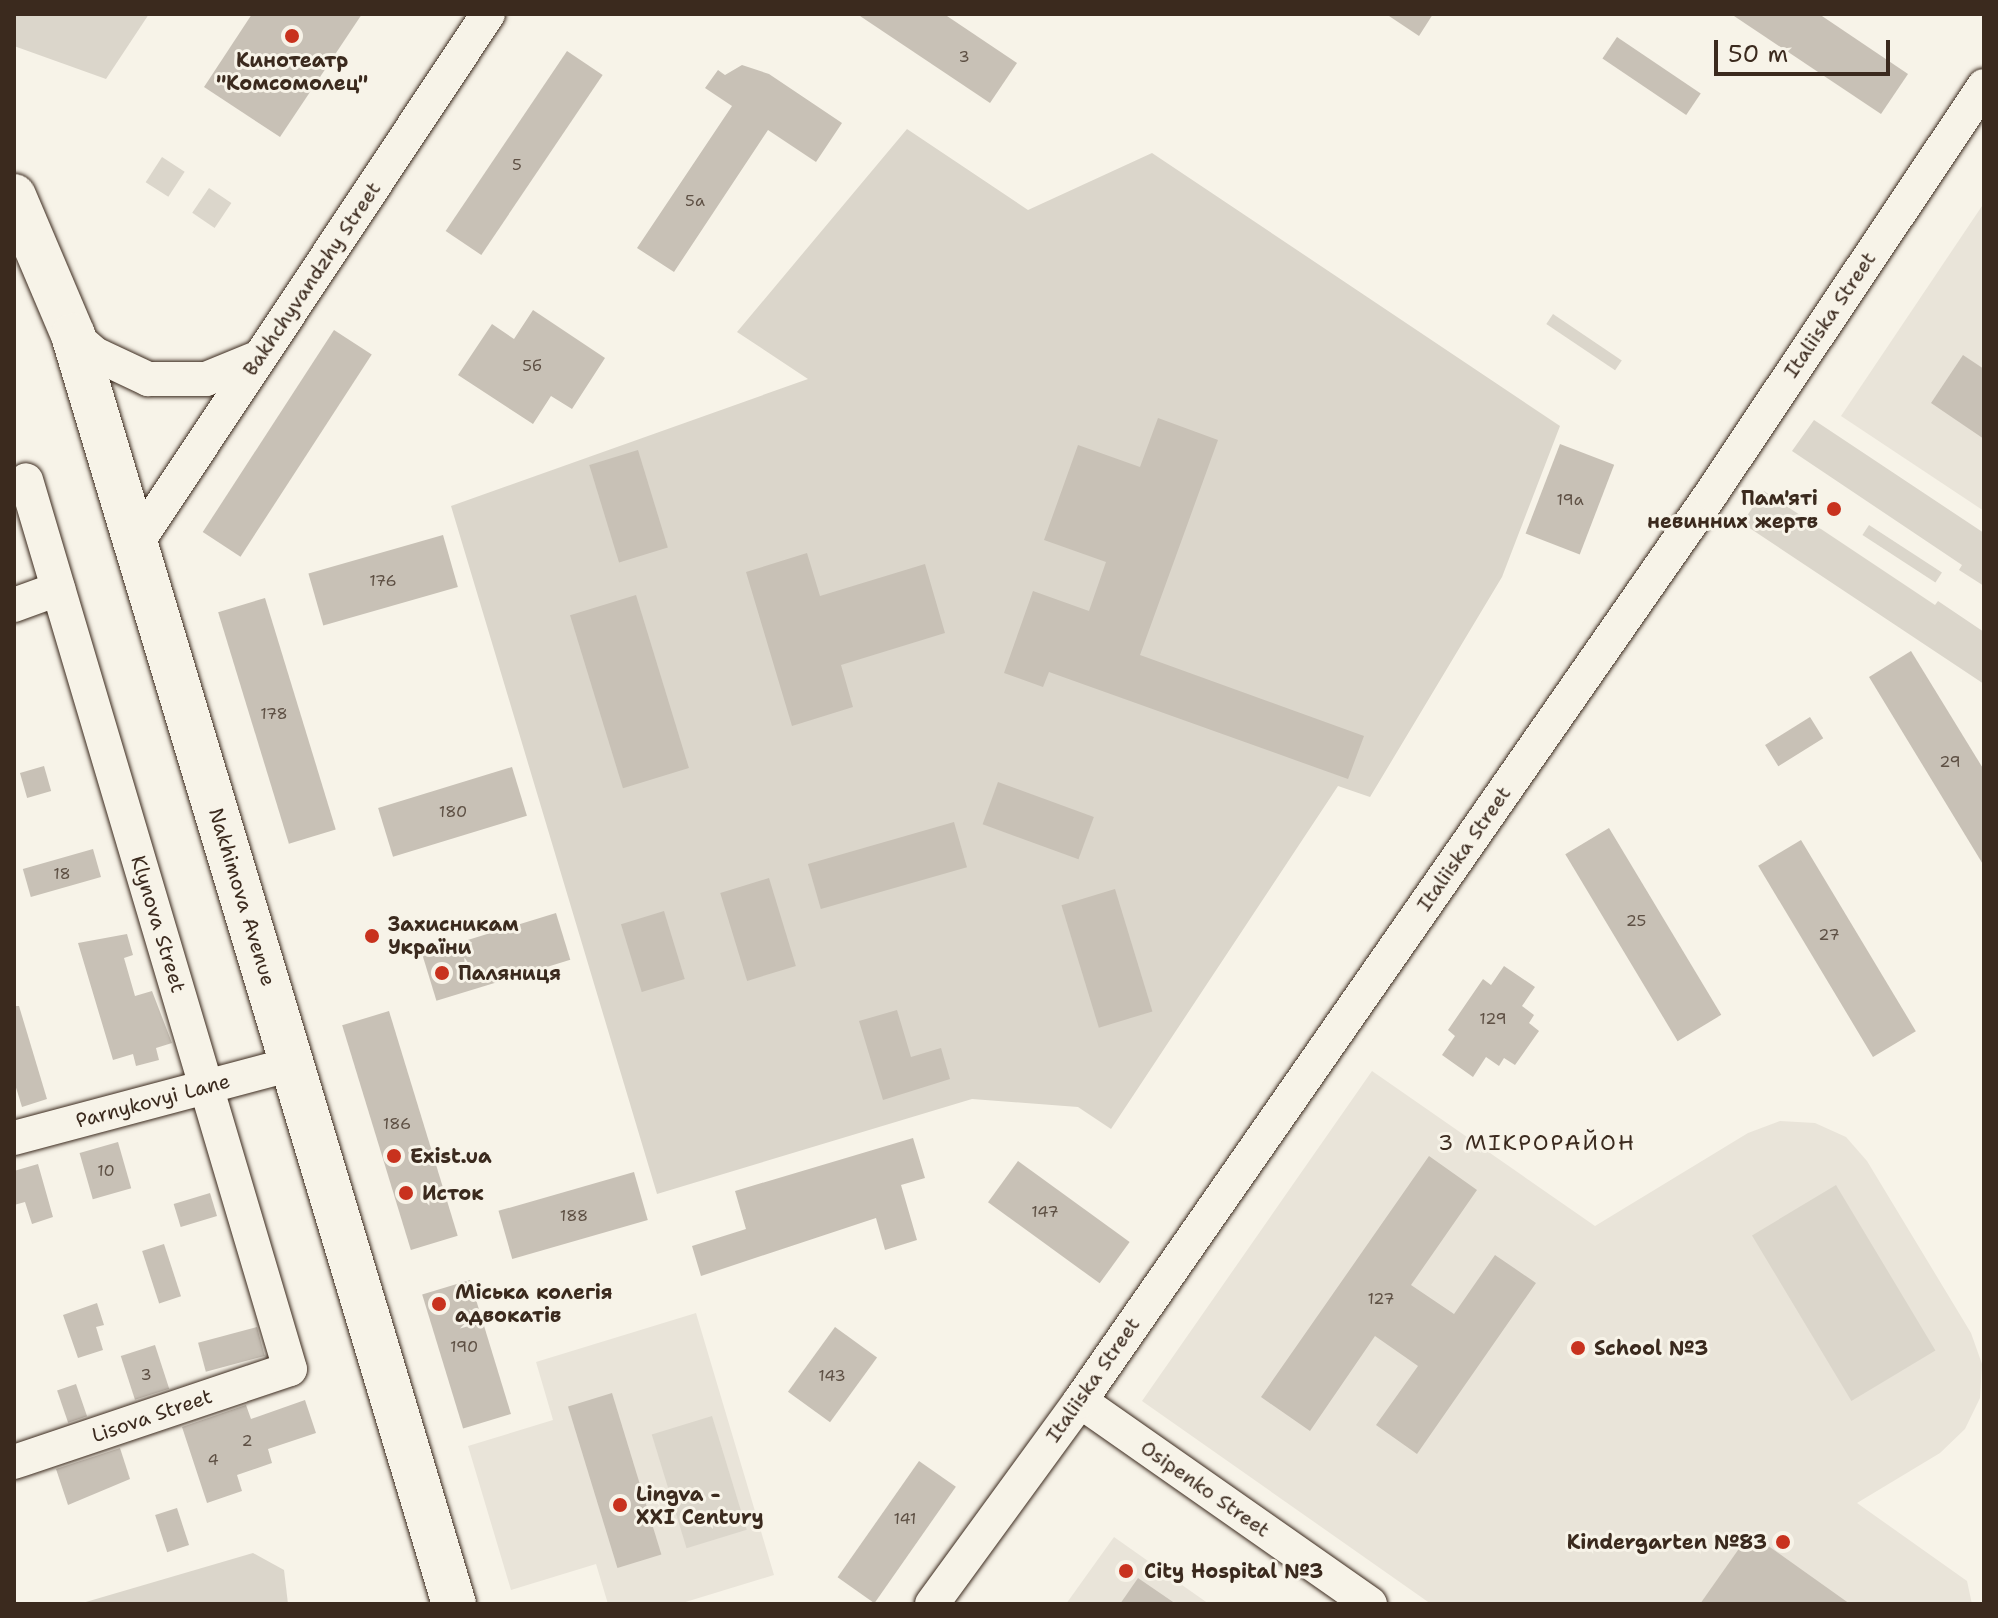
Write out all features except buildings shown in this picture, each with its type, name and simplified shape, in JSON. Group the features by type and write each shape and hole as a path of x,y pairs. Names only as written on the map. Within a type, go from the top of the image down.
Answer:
{"main road":[{"name":"Nakhimova Avenue","path":"14,196 73,335 454,1604"}],"street":[{"name":"Bakhchyvandzhy Street","path":"136,544 488,14"},
{"name":"Italiiska Street","path":"932,1604 1080,1401 1711,494 1984,86"},
{"path":"73,335 95,354 148,379 206,379 260,357"},
{"name":"Klynova Street","path":"26,480 290,1369"},
{"path":"14,605 58,589"},
{"name":"Parnykovyi Lane","path":"14,1138 292,1064"},
{"name":"Lisova Street","path":"14,1462 290,1369"},
{"name":"Osipenko Street","path":"1080,1401 1370,1604"}],"shaded area":[{"path":"14,14 149,14 106,79 14,46"},
{"path":"907,129 1028,210 1152,153 1560,426 1502,577 1370,797 1338,786 1111,1129 1078,1107 972,1099 657,1194 451,506 808,379 737,332"},
{"path":"162,157 185,172 168,197 146,182"},
{"path":"209,188 231,203 215,228 192,213"},
{"path":"1984,203 1984,511 1841,416"},
{"path":"1553,314 1622,360 1615,370 1546,324"},
{"path":"1814,420 1984,533 1984,586 1959,570 1962,565 1792,451"},
{"path":"1764,491 1935,605 1938,601 1984,632 1984,684 1742,523"},
{"path":"1869,525 1942,572 1935,582 1862,535"},
{"name":"School №3","path":"1372,1071 1595,1226 1748,1133 1780,1121 1815,1123 1846,1137 1867,1161 1971,1333 1982,1364 1980,1398 1965,1429 1940,1453 1857,1503 1967,1581 1972,1604 1431,1604 1142,1401"},
{"path":"1836,1185 1935,1350 1851,1401 1752,1235"},
{"name":"Lingva - XXI Century","path":"696,1313 774,1575 679,1604 608,1604 596,1564 511,1590 468,1446 553,1420 536,1362"},
{"path":"712,1416 747,1530 687,1548 652,1434"},
{"name":"City Hospital №3","path":"1114,1537 1209,1604 1066,1604"},
{"path":"253,1553 284,1570 288,1604 79,1604"}],"place":[{"name":"Кинотеатр \"Комсомолец\"","path":"292,36"},
{"name":"Пам'яті невинних жертв","path":"1834,509"},
{"name":"Захисникам України","path":"372,936"},
{"name":"Паляниця","path":"442,973"},
{"name":"Exist.ua","path":"394,1156"},
{"name":"Исток","path":"406,1193"},
{"name":"Міська колегія адвокатів","path":"439,1304"},
{"name":"School №3","path":"1578,1348"},
{"name":"Lingva - XXI Century","path":"620,1505"},
{"name":"Kindergarten №83","path":"1783,1542"},
{"name":"City Hospital №3","path":"1126,1571"}],"district":[{"name":"3 МІКРОРАЙОН","path":"1537,1143"}]}
